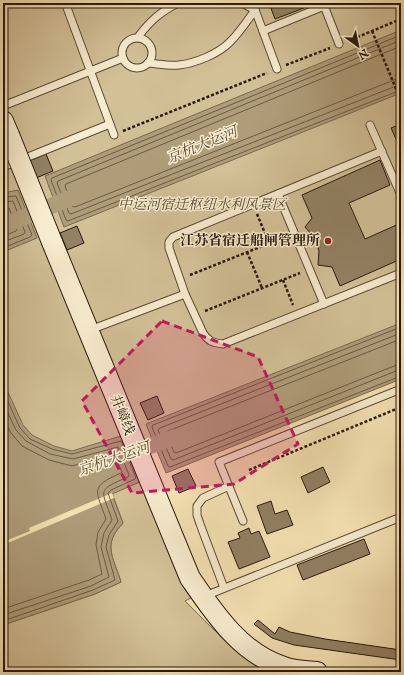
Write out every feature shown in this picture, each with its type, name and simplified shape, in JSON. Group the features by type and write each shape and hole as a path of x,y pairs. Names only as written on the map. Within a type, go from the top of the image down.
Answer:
{"main road":[{"name":"井嶂线","path":"6,128 95,350 190,578 230,631 254,653 284,668 317,672"}],"lane":[{"path":"138,37 149,22 164,10 178,3"},
{"path":"242,3 253,6"},
{"path":"263,31 323,4 339,44"},
{"path":"66,5 114,135"},
{"path":"148,63 180,65 207,56 229,43 240,32 253,6"},
{"path":"253,6 277,69"},
{"path":"138,37 147,41 152,49 151,59 148,63 139,68 134,68 125,63 122,53 124,44 132,38 138,37"},
{"path":"3,106 123,58"},
{"path":"3,167 110,124"},
{"path":"370,125 401,193"},
{"path":"382,151 172,237 169,242 169,248 185,294 207,339 213,343 222,344 401,273"},
{"path":"278,194 324,304"},
{"path":"88,331 185,294"},
{"path":"243,521 219,462 401,388"},
{"path":"224,588 197,515 197,506 203,498 229,486"},
{"path":"203,597 401,517"}],"path":[{"path":"114,135 401,19"},
{"path":"372,31 401,101"},
{"path":"253,204 268,243"},
{"path":"180,279 295,233"},
{"path":"246,252 262,288"},
{"path":"195,315 310,269"},
{"path":"283,280 297,315"},
{"path":"249,470 401,407"}],"highlighted area":[{"path":"162,321 258,357 298,444 234,484 132,493 82,401"}],"green space":[{"name":"中运河宿迁枢纽水利风景区","path":"3,3 401,3 401,342 3,499"},
{"path":"142,481 191,598 185,601 213,629 240,650 278,672 3,672 3,625 95,594 121,582 111,551 111,544 117,531 123,523 112,493"}],"water":[{"path":"401,30 401,93 64,227 45,176"},
{"path":"18,190 37,238 3,252 3,193"},
{"path":"401,323 401,379 166,473 146,424"},
{"path":"3,390 7,390 23,425 32,435 54,446 72,451 124,435 142,481 112,494 123,523 113,538 111,544 111,551 121,582 95,594 3,625"}],"pier":[{"path":"112,493 114,498 3,545 3,542 30,531 29,528"}],"building":[{"path":"269,3 303,3 304,8 275,19"},
{"path":"401,124 401,150 391,128"},
{"path":"46,154 53,171 36,178 29,161"},
{"path":"380,160 390,185 349,203 365,239 401,223 401,259 340,286 332,267 318,265 319,251 316,242 305,227 312,218 302,195"},
{"path":"77,226 84,243 67,250 60,233"},
{"path":"157,396 164,413 148,420 140,403"},
{"path":"323,467 330,482 308,493 301,477"},
{"path":"188,469 196,486 179,493 172,476"},
{"path":"271,501 275,514 287,510 293,525 267,534 257,506"},
{"path":"249,528 251,534 259,531 270,557 239,569 228,542 240,538 238,533"},
{"path":"364,539 370,554 303,580 297,565"},
{"path":"258,620 275,634 279,627 290,632 325,639 401,650 401,660 294,645 272,638 254,624"}],"waterway":[{"name":"京杭大运河","path":"3,226 75,196"},
{"name":"京杭大运河","path":"128,454 175,437"}],"place":[{"name":"江苏省宿迁船闸管理所","path":"328,241"}]}
